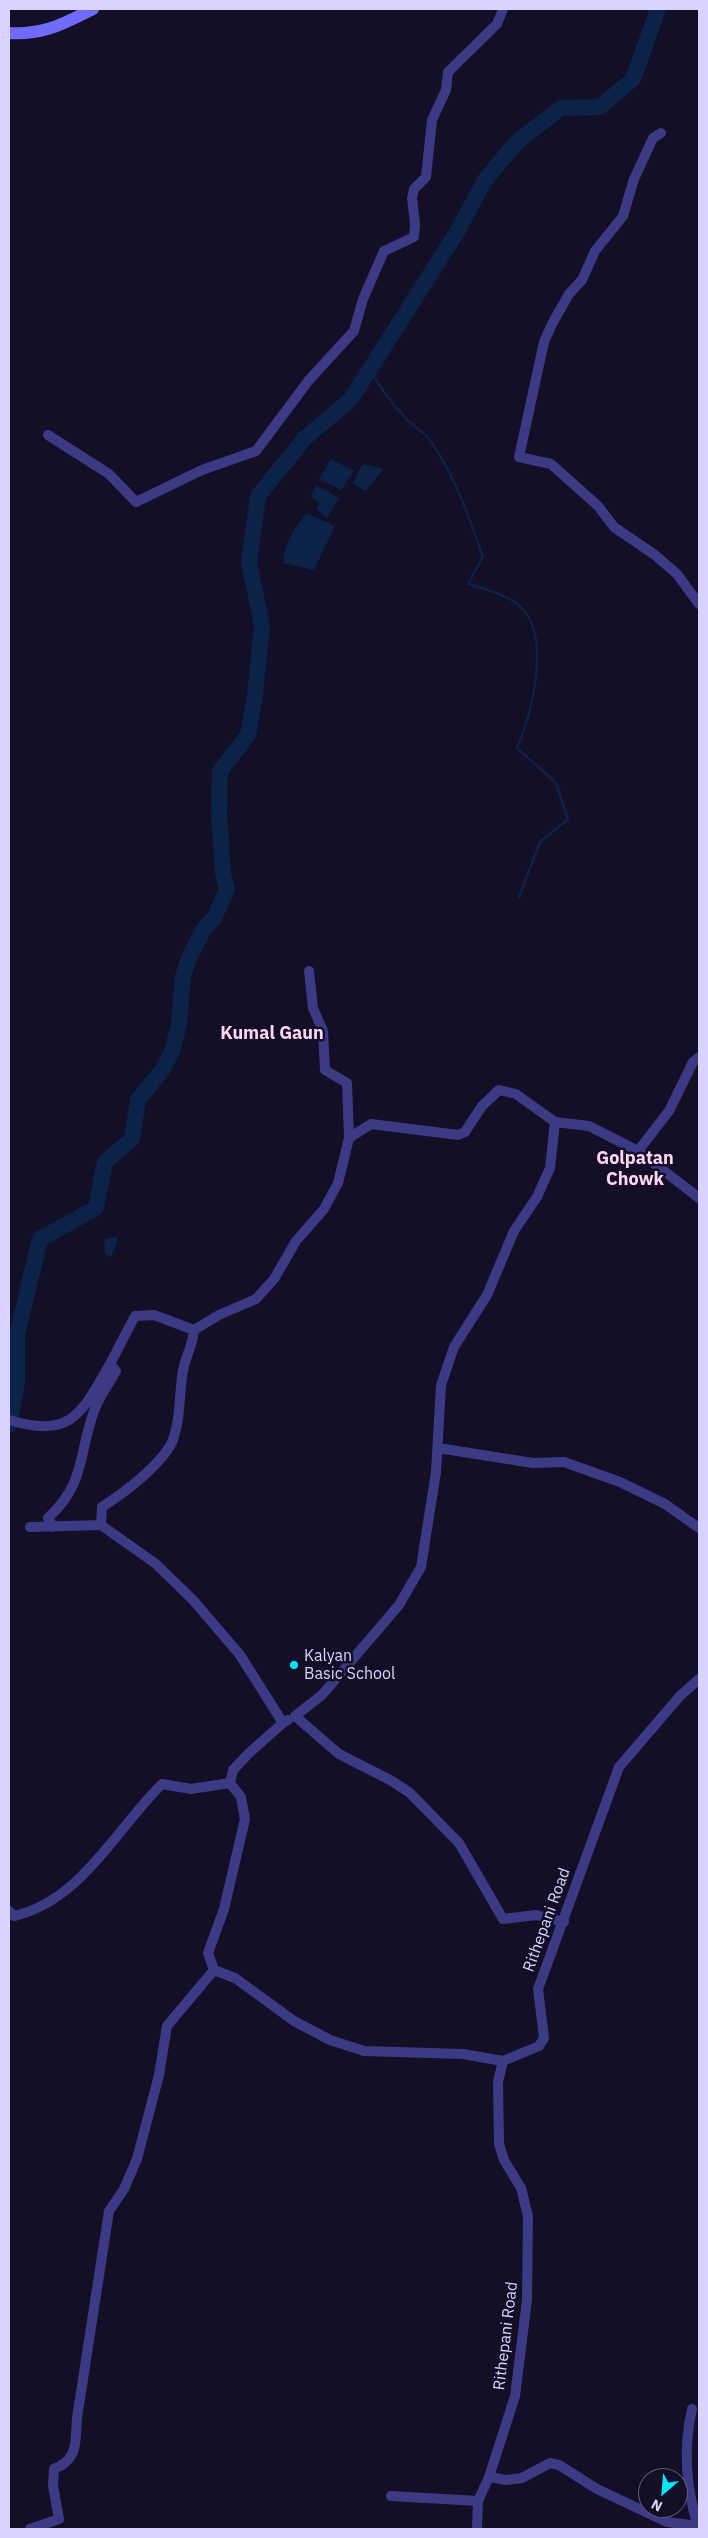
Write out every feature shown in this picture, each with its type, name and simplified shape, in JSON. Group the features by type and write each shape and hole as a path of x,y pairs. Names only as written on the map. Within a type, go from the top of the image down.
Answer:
{"main road":[{"path":"9,33 27,34 48,31 94,9"}],"street":[{"path":"48,435 109,474 136,502 202,470 256,451 309,380 354,331 363,299 384,251 414,237 415,224 412,198 414,189 426,177 432,120 446,90 448,72 497,24 503,9"},
{"path":"661,133 653,138 634,179 623,216 595,251 582,280 568,294 544,342 519,457 551,464 598,506 614,527 655,555 677,574 699,604"},
{"path":"194,1330 219,1315 256,1299 274,1279 296,1241 324,1209 338,1183 348,1138 347,1083 325,1070 323,1031 314,1008 309,971"},
{"path":"638,1150 669,1111 693,1062 699,1057"},
{"path":"348,1138 372,1124 458,1136 465,1132 482,1106 499,1090 516,1094 556,1122 589,1126 638,1150 699,1198"},
{"path":"230,1783 233,1770 249,1752 283,1723 322,1695 398,1605 420,1566 436,1472 441,1385 454,1347 487,1295 514,1231 537,1197 550,1168 556,1122"},
{"path":"13,1422 65,1424 83,1409 136,1316 154,1315 194,1330"},
{"path":"102,1525 102,1507 131,1489 171,1443 178,1415 185,1357 193,1344 194,1330"},
{"path":"52,1527 48,1518 64,1503 76,1483 94,1411 116,1371 110,1364"},
{"path":"438,1448 533,1463 564,1462 620,1482 665,1504 699,1528"},
{"path":"30,1527 102,1525 156,1564 194,1600 240,1655 283,1723"},
{"name":"Rithepani Road","path":"480,2528 478,2501 489,2477 515,2396 523,2345 529,2270 528,2216 521,2188 504,2160 499,2144 498,2082 503,2061 539,2046 544,2038 538,1989 564,1922 619,1766 680,1696 699,1679"},
{"path":"295,1716 339,1754 392,1781 410,1793 459,1843 503,1919 536,1915 564,1922"},
{"path":"9,1912 14,1916 32,1912 64,1891 92,1865 142,1803 162,1784 191,1789 230,1783"},
{"path":"230,1783 241,1797 245,1819 224,1908 208,1954 214,1970 235,1978 294,2021 330,2040 364,2050 463,2054 503,2061"},
{"path":"30,2529 59,2519 53,2486 54,2469 65,2464 74,2452 77,2418 109,2211 124,2189 137,2159 159,2075 167,2026 214,1970"},
{"path":"489,2477 506,2480 522,2478 550,2463 559,2465 596,2489 667,2522 698,2528 686,2466 687,2432 692,2409"},
{"path":"391,2496 478,2501"}],"water":[{"path":"331,459 354,471 341,490 319,479"},
{"path":"365,464 383,469 366,491 353,484 361,466"},
{"path":"316,485 339,498 327,518 317,509 319,502 311,497"},
{"path":"306,513 335,526 314,570 283,563 288,542"},
{"path":"117,1236 117,1243 111,1257 105,1254 104,1239"}],"waterway":[{"path":"9,1425 17,1383 17,1334 40,1239 96,1208 105,1162 132,1139 138,1100 163,1069 172,1051 179,1025 183,976 189,958 204,929 214,918 227,890 223,873 219,815 220,771 248,735 255,695 262,626 249,562 258,496 305,438 351,399 457,232 485,180 517,142 561,108 600,107 633,79 658,9"},
{"path":"380,351 373,375 395,406 428,438 437,450 453,480 473,528 483,557 468,584 496,593 515,602 530,619 535,636 537,655 533,696 517,748 556,783 568,819 540,842 519,897"}],"place":[{"name":"Kalyan Basic School","path":"294,1665"}],"district":[{"name":"Kumal Gaun","path":"272,1034"},
{"name":"Golpatan Chowk","path":"635,1169"}]}
